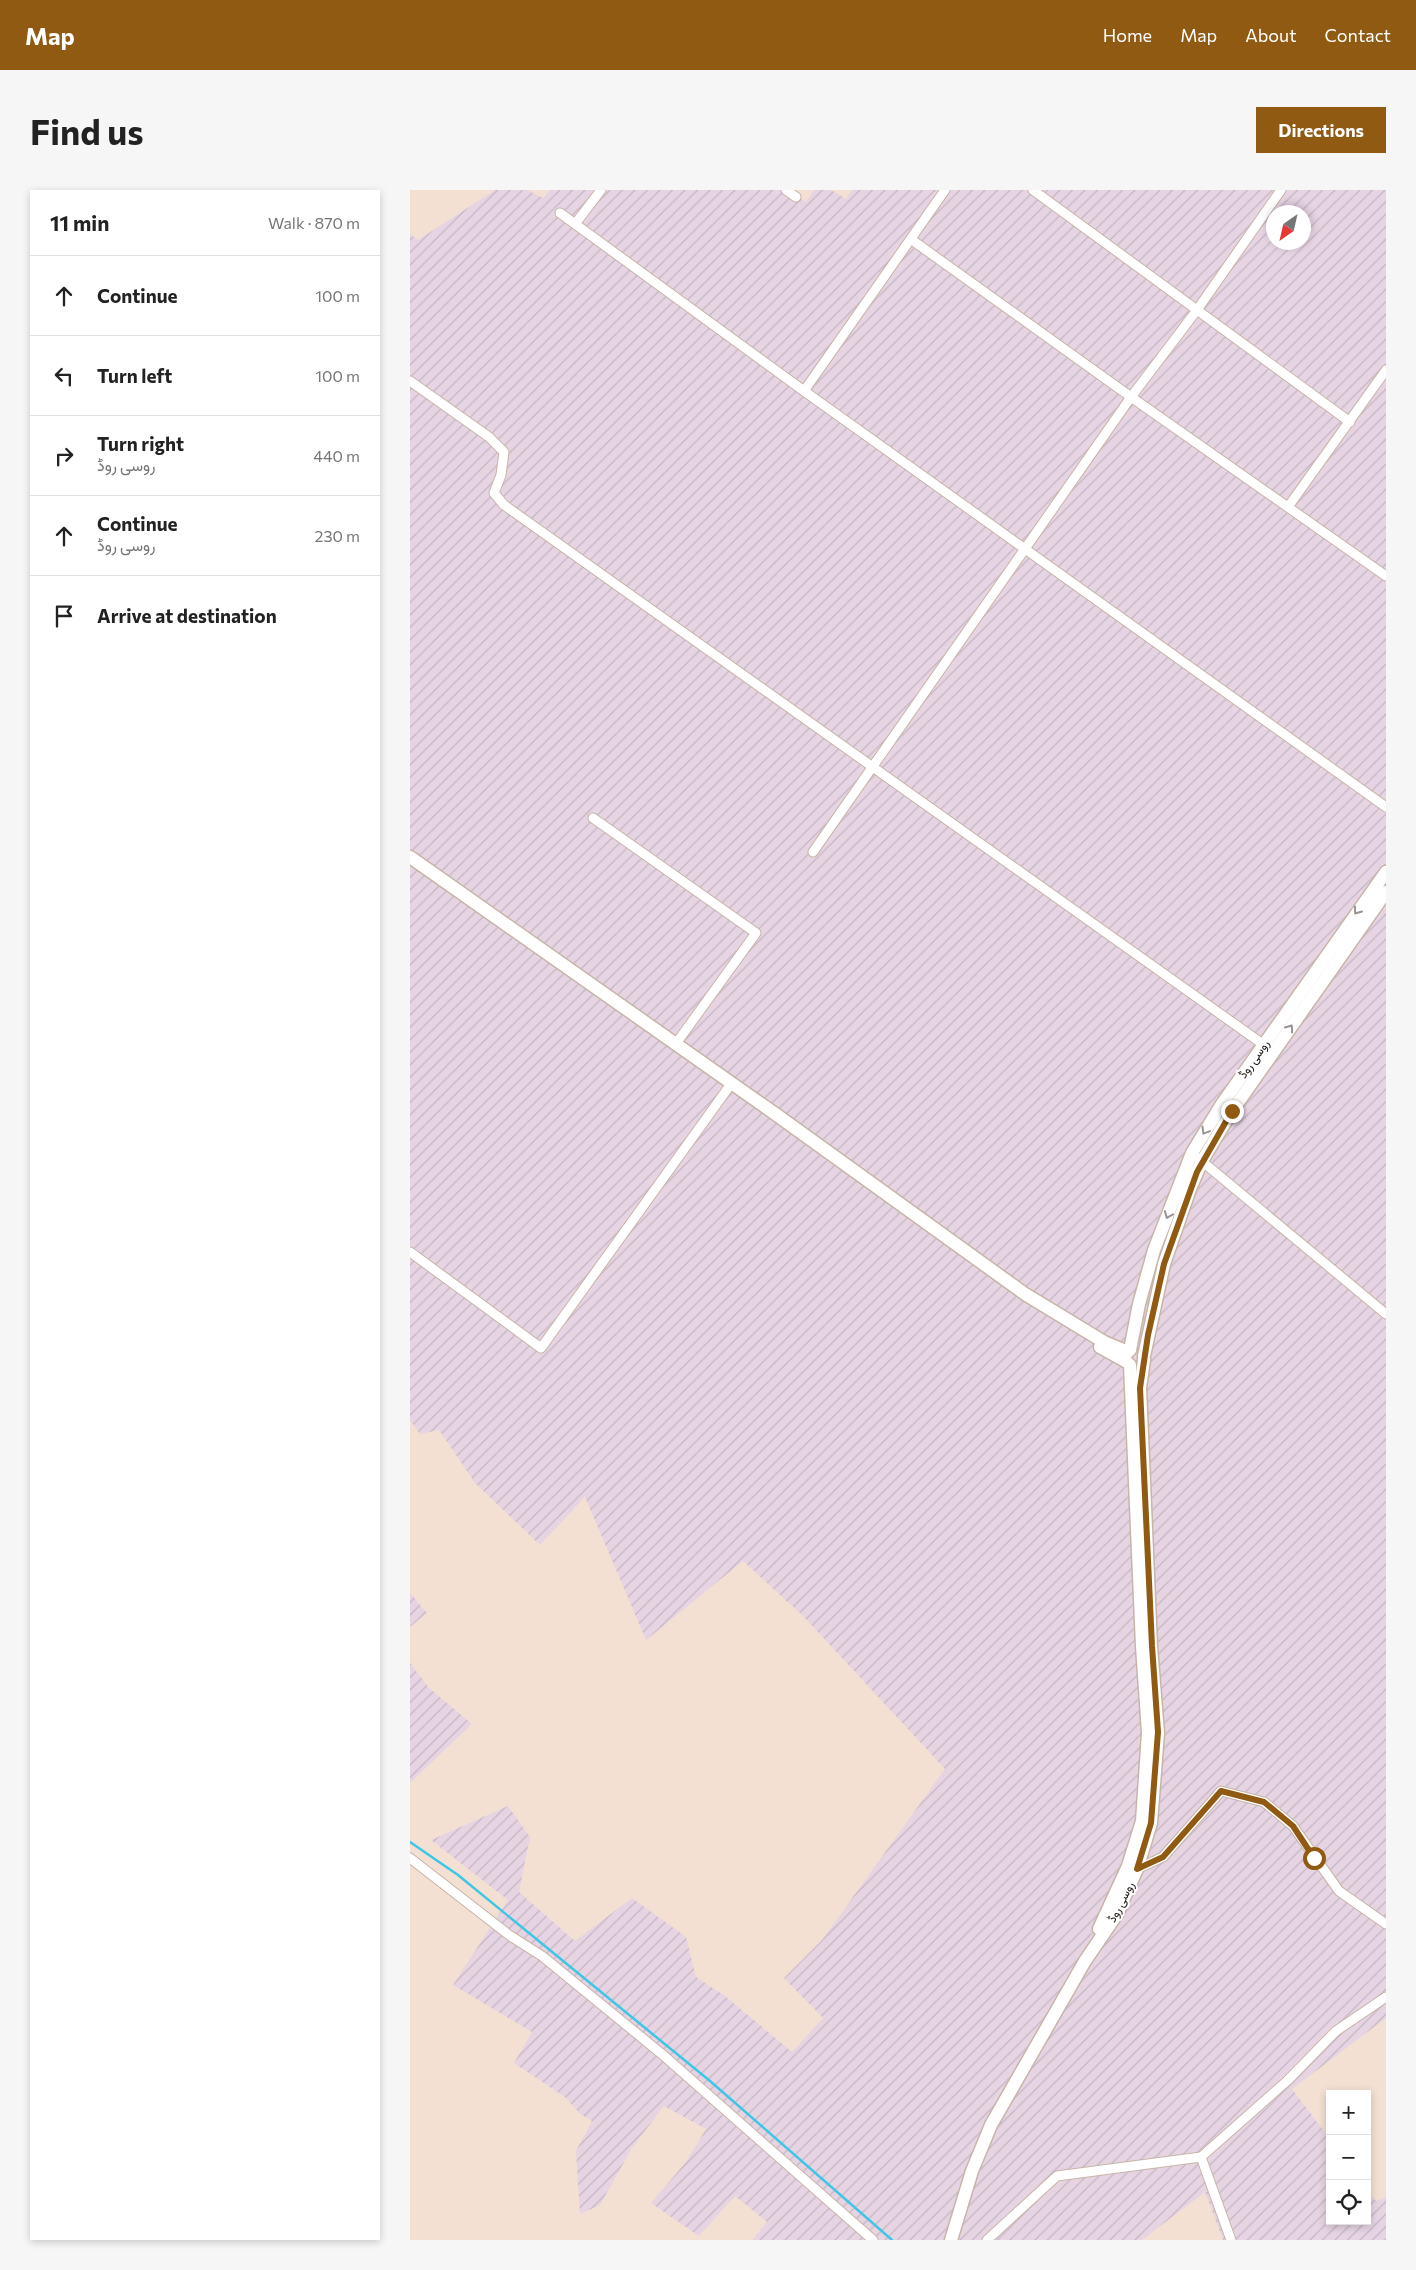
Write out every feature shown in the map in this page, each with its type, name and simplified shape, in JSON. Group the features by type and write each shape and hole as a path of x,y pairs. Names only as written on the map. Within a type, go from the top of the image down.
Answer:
{"main road":[{"path":"410,857 1025,1294 1129,1357 1137,1367 1144,1358"},
{"name":"روسی روڈ","path":"1085,1961 1128,1866 1142,1821 1145,1787 1148,1732 1142,1646 1129,1357 1138,1304 1154,1250 1222,1104 1386,872"},
{"name":"روسی روڈ","path":"951,2240 972,2172 991,2125 1085,1961 1117,1914 1137,1869 1151,1823 1158,1732 1140,1388 1144,1358 1164,1264 1190,1189 1197,1157 1218,1134 1264,1064 1386,892"}],"street":[{"path":"575,224 601,190"},
{"path":"786,190 796,197"},
{"path":"804,391 912,240 945,190"},
{"path":"1032,190 1350,422"},
{"path":"813,852 1131,397 1197,310 1281,190"},
{"path":"560,213 804,391 1386,807"},
{"path":"912,240 1386,576"},
{"path":"1288,507 1386,370"},
{"path":"410,381 489,437 504,452 501,475 494,493 504,505 1264,1045"},
{"path":"593,818 756,932 675,1045"},
{"path":"410,1252 541,1348 731,1084"},
{"path":"1197,1157 1386,1314"},
{"path":"1137,1869 1163,1857 1221,1791 1264,1802 1293,1826 1339,1891 1386,1924"},
{"path":"410,1858 509,1935 542,1956 663,2055 873,2240"},
{"path":"987,2240 1057,2176 1201,2157 1288,2081 1336,2031 1386,1997"},
{"path":"1201,2157 1231,2240"}],"shaded area":[{"path":"495,190 527,190 543,198 550,190 788,190 806,202 814,190 831,190 846,199 852,190 1386,190 1386,2018 1292,2089 1326,2134 1326,2225 1371,2225 1371,2195 1376,2201 1386,2197 1386,2240 1223,2240 1205,2192 1142,2240 752,2240 767,2222 735,2196 699,2236 651,2203 685,2163 706,2129 664,2106 632,2148 600,2205 580,2214 576,2151 592,2121 580,2114 566,2098 514,2063 532,2032 453,1985 508,1900 431,1840 508,1806 530,1837 519,1892 575,1941 632,1898 686,1937 696,1977 725,1996 792,2052 823,2018 784,1978 822,1940 945,1769 803,1616 743,1561 646,1640 585,1497 540,1545 475,1483 439,1430 420,1434 410,1420 410,234 418,240"},
{"path":"410,1593 427,1613 410,1627"},
{"path":"410,1663 429,1688 472,1724 410,1783"}],"waterway":[{"path":"410,1842 458,1875 710,2081 892,2240"}],"route":[{"path":"1232,1111 1197,1172 1164,1264 1148,1335 1140,1388 1158,1732 1151,1823 1137,1869 1163,1857 1221,1791 1264,1802 1293,1826 1314,1858"}]}
